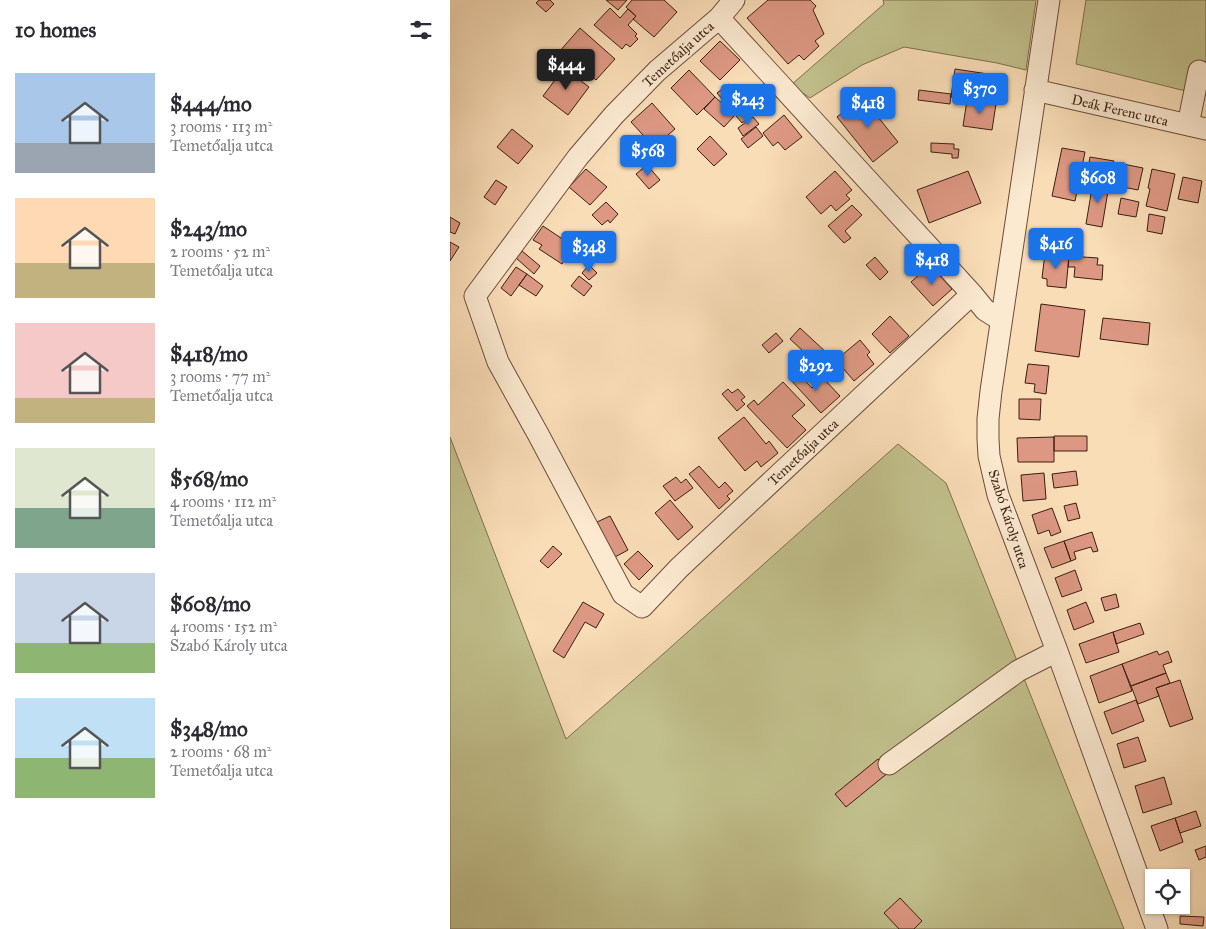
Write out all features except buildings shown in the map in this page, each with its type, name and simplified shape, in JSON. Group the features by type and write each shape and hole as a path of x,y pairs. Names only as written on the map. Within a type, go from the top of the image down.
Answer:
{"street":[{"path":"719,18 734,0"},
{"name":"Szabó Károly utca","path":"1049,0 1001,320 988,419 989,456 998,495 1057,651 1157,929"},
{"name":"Temetőalja utca","path":"719,18 972,294 679,568 642,606 623,594 498,362 475,296 578,157 614,115 657,71 719,18"},
{"path":"1197,127 1199,71"},
{"name":"Deák Ferenc utca","path":"1035,90 1197,127"},
{"path":"972,294 985,310 1001,320"},
{"path":"889,764 1018,671 1057,651"}],"shaded area":[{"path":"883,0 1036,0 1026,70 997,63 904,47 862,65 810,98 791,85 884,4"},
{"path":"1086,0 1206,0 1206,96 1076,64"},
{"path":"450,437 566,739 898,444 946,483 1124,929 450,929"}]}
